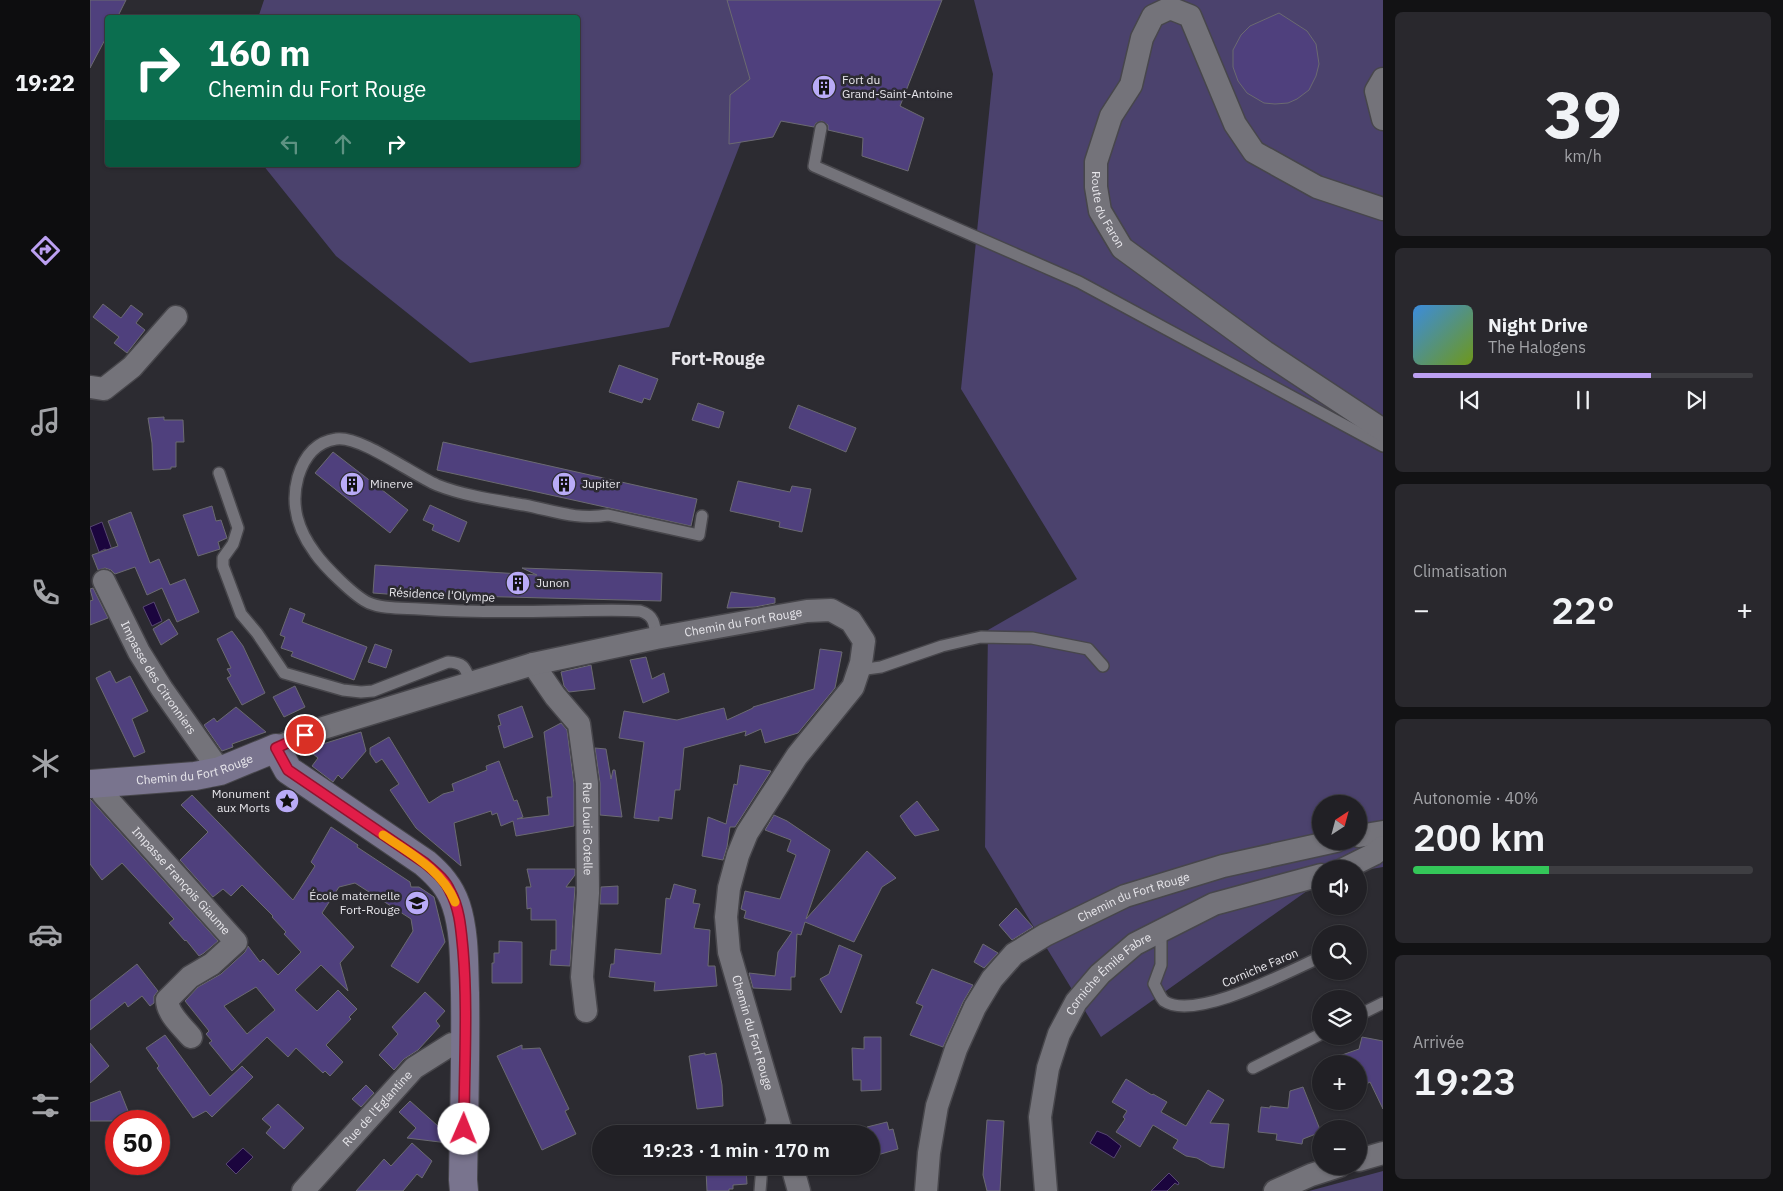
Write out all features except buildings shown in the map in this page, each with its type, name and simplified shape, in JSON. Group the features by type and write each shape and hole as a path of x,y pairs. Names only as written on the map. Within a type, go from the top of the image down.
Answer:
{"main road":[{"name":"Chemin du Fort Rouge","path":"96,784 195,776 220,771 276,748"},
{"path":"276,748 288,770 425,863 440,876 450,890 460,918 464,967 464,1191"}],"street":[{"name":"Route du Faron","path":"1383,209 1317,187 1254,152 1235,124 1190,16 1170,8 1153,16 1142,38 1131,85 1111,116 1096,162 1096,187 1100,211 1122,248 1266,352 1383,430"},
{"path":"1383,79 1376,91 1383,119"},
{"path":"90,387 104,390 132,367 176,317"},
{"name":"Impasse des Citronniers","path":"104,581 139,652 162,689 220,771"},
{"name":"Chemin du Fort Rouge","path":"276,748 320,729 533,664 656,638 807,611 831,610 851,621 864,641 859,670 853,687 797,756 748,833 738,855 729,888 726,917 729,952 780,1125"},
{"name":"Rue Louis Cotelle","path":"533,664 555,696 579,724 587,784 588,893 582,977 586,1011"},
{"name":"Impasse François Giaume","path":"96,784 236,942 212,964 190,977 167,1000 167,1006 172,1014 191,1037"},
{"path":"1368,834 1383,832"},
{"name":"Chemin du Fort Rouge","path":"926,1191 929,1153 938,1106 956,1049 975,1007 992,979 1014,954 1045,935 1125,896 1223,866 1312,846"},
{"path":"1362,860 1383,847"},
{"path":"1367,869 1383,869"},
{"name":"Corniche Émile Fabre","path":"1046,1191 1040,1117 1048,1068 1059,1034 1076,1002 1100,974 1135,944 1161,930 1214,904 1312,877"},
{"name":"Rue de l'Eglantine","path":"303,1191 414,1068 452,1044 465,1044"},
{"path":"1367,1158 1383,1153"},
{"path":"1275,1191 1312,1174"},
{"path":"795,1175 799,1191"}],"lane":[{"path":"821,128 814,166 1079,282 1383,446"},
{"name":"Résidence l'Olympe","path":"656,638 655,624 652,617 640,611 466,612 384,606 369,603 322,564 302,533 295,514 294,494 303,464 312,450 318,445 339,438 368,447 421,478 438,485 575,517 608,515 699,535 702,516"},
{"path":"219,473 238,528 233,544 223,558 222,566 241,614 257,632 284,672 343,690 361,692 373,691 441,664 454,662 465,667 471,683"},
{"path":"859,670 882,667 942,646 981,637 1032,638 1088,649 1103,666"},
{"name":"Corniche Faron","path":"1161,930 1161,964 1154,984 1163,1000 1176,1006 1194,1006 1232,996 1312,961"},
{"path":"1367,1011 1383,1003"},
{"path":"1253,1068 1312,1038"},
{"path":"771,1125 776,1111"},
{"path":"760,1191 761,1175"}],"shaded area":[{"path":"264,0 819,0 785,29 669,327 470,363 336,256 265,167 580,167 580,15 259,15"},
{"path":"974,0 1383,0 1383,867 1367,870 1367,860 1312,860 1312,887 1101,1037 985,847 988,630 1077,579 961,389 993,74"},
{"path":"102,522 112,550 108,551 105,549 99,552 90,527"},
{"path":"154,602 162,621 152,626 143,607"},
{"path":"1097,1131 1107,1135 1121,1146 1114,1158 1090,1143"},
{"path":"243,1148 253,1157 236,1174 226,1164"},
{"path":"1383,1171 1383,1191 1309,1191"},
{"path":"1169,1173 1179,1183 1178,1185 1175,1183 1167,1191 1151,1191"}],"slow traffic":[{"path":"383,835 425,863 440,876 450,890 455,902"}],"place":[{"name":"Fort du Grand-Saint-Antoine","path":"824,87"},
{"name":"Minerve","path":"352,484"},
{"name":"Jupiter","path":"564,484"},
{"name":"Junon","path":"518,583"},
{"name":"Monument aux Morts","path":"287,801"},
{"name":"École maternelle Fort-Rouge","path":"417,903"}],"district":[{"name":"Fort-Rouge","path":"718,359"}],"route":[{"path":"305,735 276,748 288,770 425,863 440,876 450,890 460,918 464,967 464,1129"}]}
